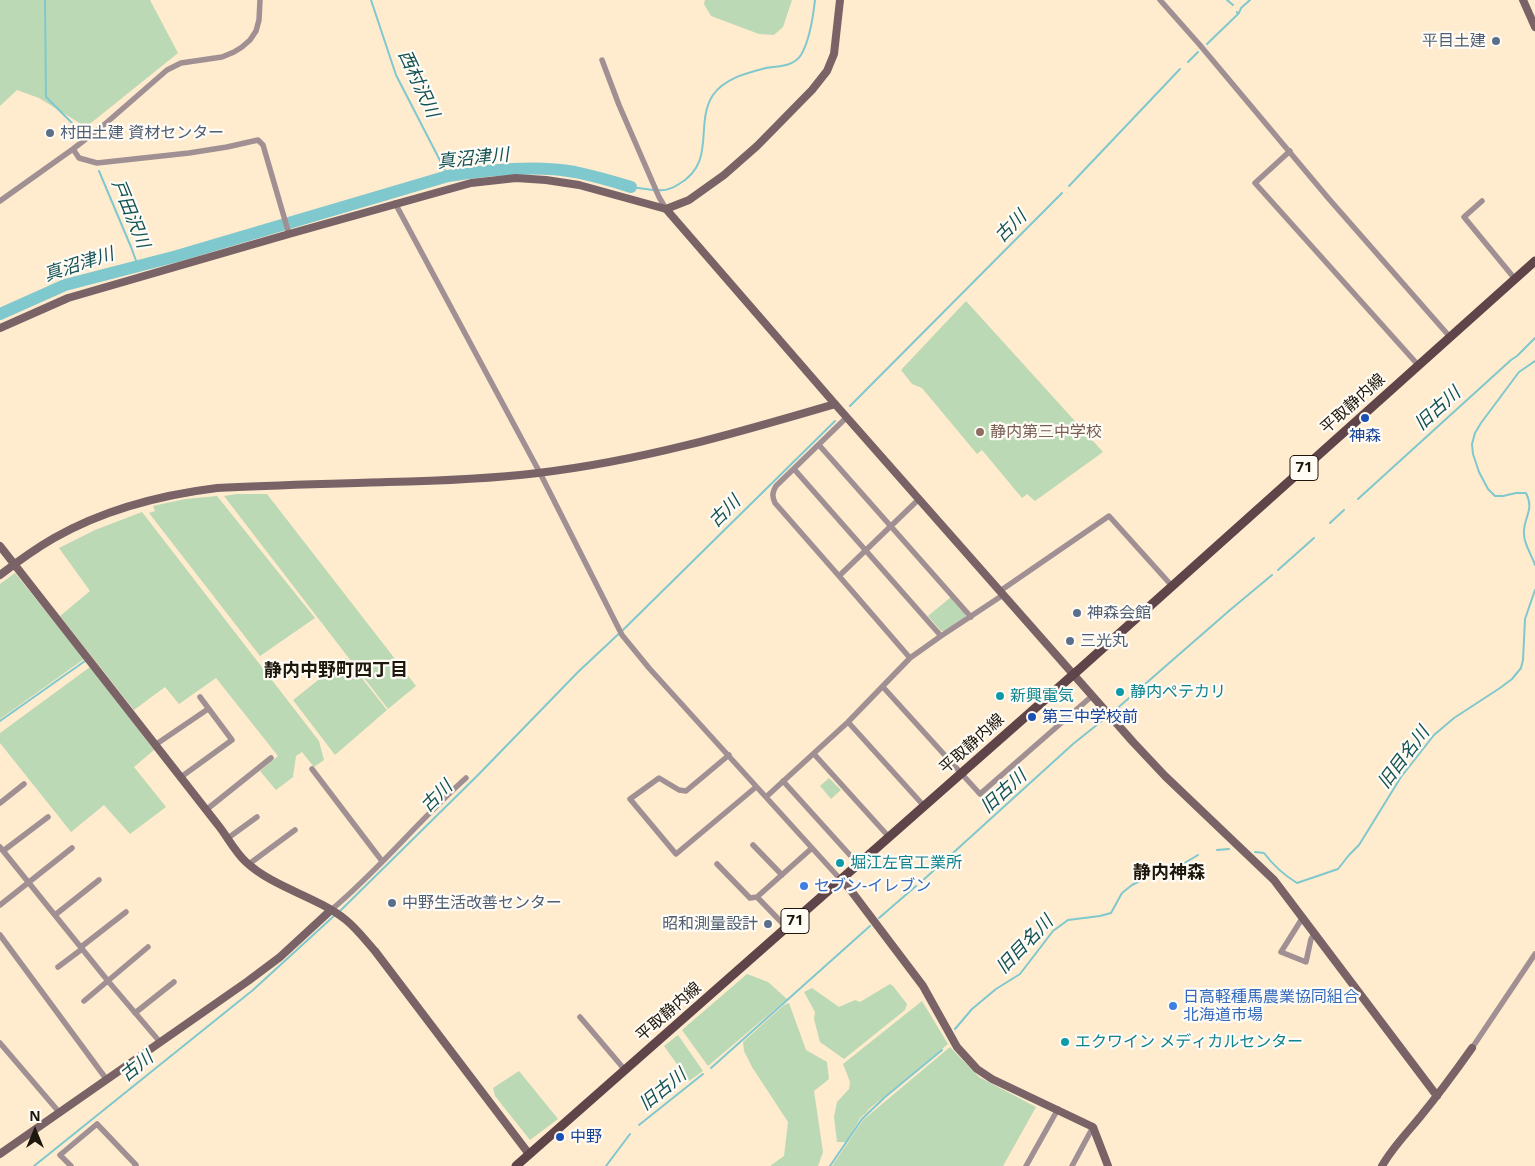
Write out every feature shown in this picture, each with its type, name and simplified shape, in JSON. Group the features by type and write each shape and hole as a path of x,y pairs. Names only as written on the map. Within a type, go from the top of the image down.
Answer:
{"main road":[{"name":"平取静内線","path":"516,1166 961,774 1535,261"}],"street":[{"path":"0,201 73,149 168,70 182,64 222,56 242,47 256,31 259,20 260,0"},
{"path":"0,328 68,298 288,231 471,183 516,178 579,185 666,208 689,200 724,175 757,146 812,90 827,70 834,54 840,0"},
{"path":"1160,0 1329,199 1450,337"},
{"path":"1523,0 1535,27"},
{"path":"602,60 619,105 659,197 666,208 835,404 1092,696 1165,776 1274,880 1304,917 1437,1096"},
{"path":"73,149 79,158 97,162 189,153 258,140 262,145 288,231"},
{"path":"1290,151 1255,183 1419,366"},
{"path":"1482,201 1464,217 1515,279"},
{"path":"395,204 540,473 621,632 649,668 849,888 923,986 957,1047 966,1058 977,1069 992,1079 1093,1127 1108,1166"},
{"path":"0,575 54,538 92,519 146,500 181,492 217,488 461,480 540,473 618,462 681,448 750,430 835,404"},
{"path":"847,417 776,486 772,498 910,658"},
{"path":"819,444 971,617"},
{"path":"794,469 941,636"},
{"path":"839,576 919,499"},
{"path":"766,797 848,722 910,658 971,617 1001,593 1110,516 1172,586"},
{"path":"0,546 245,861 267,877 331,910 355,928 375,951 529,1154"},
{"path":"882,687 980,794 1092,696"},
{"path":"181,777 232,740 200,697"},
{"path":"156,745 208,708"},
{"path":"848,722 924,806"},
{"path":"728,754 686,791 679,790 659,778 630,799 676,854 756,787"},
{"path":"814,754 890,837"},
{"path":"206,810 271,758"},
{"path":"312,769 382,861"},
{"path":"0,1154 280,957 382,861 440,801 466,778"},
{"path":"784,781 858,864"},
{"path":"0,803 24,784"},
{"path":"48,817 2,849 108,981 160,1042"},
{"path":"228,838 257,817"},
{"path":"249,864 295,830"},
{"path":"752,845 782,874"},
{"path":"0,904 72,848"},
{"path":"717,864 750,898 757,896 812,848"},
{"path":"55,915 99,880"},
{"path":"757,896 787,928"},
{"path":"58,967 126,912"},
{"path":"1304,917 1281,952 1306,962 1311,939 1315,933"},
{"path":"0,935 106,1080"},
{"path":"84,1001 148,948"},
{"path":"1382,1166 1396,1144 1409,1132 1472,1048 1535,954"},
{"path":"135,1013 174,982"},
{"path":"580,1017 625,1070"},
{"path":"0,1043 59,1112"},
{"path":"1026,1166 1058,1109"},
{"path":"70,1166 60,1155 97,1124 135,1166"},
{"path":"1072,1166 1093,1127"}],"green space":[{"path":"0,0 150,0 178,53 86,127 39,98 17,90 0,106"},
{"path":"705,0 792,0 783,27 774,35 759,34 711,16 704,4"},
{"path":"966,301 1103,452 1035,501 1027,494 1022,498 982,450 977,454 922,388 912,384 901,370"},
{"path":"267,494 416,686 388,709 224,496"},
{"path":"217,496 315,618 260,656 149,513 155,511 153,506 185,499"},
{"path":"142,512 319,741 324,760 314,767 302,752 296,756 293,777 276,790 260,771 278,756 216,678 179,704 165,687 134,710 60,616 90,591 59,548 95,530"},
{"path":"15,573 84,659 0,719 0,584"},
{"path":"951,597 966,614 965,617 944,631 941,631 928,616"},
{"path":"346,658 387,710 335,755 293,700"},
{"path":"90,667 154,750 134,767 166,807 130,834 104,805 71,832 0,743 0,733"},
{"path":"829,778 841,790 831,799 820,786"},
{"path":"747,974 768,982 787,999 708,1066 682,1030"},
{"path":"890,984 907,1004 905,1010 844,1059 820,1042 814,1019 815,1012 804,992 812,988 839,1007 855,1000 860,1002"},
{"path":"922,1001 948,1044 869,1109 861,1117 846,1142 837,1142 834,1117 837,1102 849,1089 850,1082 843,1064"},
{"path":"789,1003 806,1050 827,1062 829,1079 814,1091 823,1152 818,1166 770,1166 784,1156 788,1122 752,1067 744,1051 743,1042 784,1005"},
{"path":"678,1035 703,1071 689,1081 664,1046"},
{"path":"950,1047 979,1077 1036,1107 1003,1166 832,1166 863,1120"},
{"path":"519,1071 558,1119 530,1140 495,1096 493,1088"}],"waterway":[{"name":"戸田沢川","path":"45,0 46,97 83,134"},
{"name":"西村沢川","path":"371,0 396,75 448,176"},
{"name":"真沼津川","path":"658,190 669,189 679,184 691,175 698,165 708,106 718,89 737,77 766,68 790,64 798,59 809,36 815,0"},
{"name":"古川","path":"1227,0 1233,5"},
{"path":"1239,13 1241,8 1250,0"},
{"name":"古川","path":"1207,44 1238,14 1237,12"},
{"name":"古川","path":"1188,62 1198,52"},
{"name":"古川","path":"1069,186 1180,69"},
{"name":"真沼津川","path":"0,314 65,285 177,256 448,176 495,170 544,169 575,172 631,187"},
{"name":"戸田沢川","path":"99,171 138,266"},
{"name":"真沼津川","path":"631,187 653,190"},
{"name":"古川","path":"850,406 1062,193"},
{"name":"旧古川","path":"1358,499 1535,338"},
{"name":"旧目名川","path":"1535,361 1519,372 1481,423 1475,433 1472,444 1479,472 1488,489 1495,496 1526,493 1529,509 1524,528 1524,538 1535,565"},
{"name":"古川","path":"339,912 479,774 578,672 835,421"},
{"name":"旧古川","path":"1330,523 1344,510"},
{"name":"旧古川","path":"1278,570 1314,538"},
{"name":"旧古川","path":"1113,712 1272,575"},
{"name":"旧目名川","path":"1255,852 1264,853 1271,862 1297,883 1338,869 1359,845 1401,777 1434,735 1454,718 1512,679 1521,668 1525,619 1535,590"},
{"path":"0,721 85,661"},
{"name":"旧古川","path":"921,882 1073,744 1103,720"},
{"name":"旧目名川","path":"1217,850 1229,849"},
{"name":"旧目名川","path":"955,1029 972,1009 996,989 1020,974 1053,931 1068,920 1111,913 1122,893 1132,885 1152,875 1176,868 1198,855"},
{"name":"旧古川","path":"879,918 916,886"},
{"name":"古川","path":"34,1166 253,990 335,915"},
{"name":"旧古川","path":"711,1068 870,926"},
{"name":"旧目名川","path":"830,1166 862,1119 885,1097 942,1050"},
{"name":"旧古川","path":"639,1125 703,1074"},
{"name":"旧古川","path":"606,1166 630,1134"}],"place":[{"name":"平目土建","path":"1496,41"},
{"name":"村田土建 資材センター","path":"50,133"},
{"name":"神森","path":"1365,418"},
{"name":"静内第三中学校","path":"980,432"},
{"name":"神森会館","path":"1077,613"},
{"name":"三光丸","path":"1070,641"},
{"name":"静内ぺテカリ","path":"1120,692"},
{"name":"新興電気","path":"1000,696"},
{"name":"第三中学校前","path":"1032,717"},
{"name":"堀江左官工業所","path":"840,863"},
{"name":"セブン-イレブン","path":"804,886"},
{"name":"中野生活改善センター","path":"392,903"},
{"name":"昭和測量設計","path":"768,924"},
{"name":"日高軽種馬農業協同組合 北海道市場","path":"1173,1006"},
{"name":"エクワイン メディカルセンター","path":"1065,1042"},
{"name":"中野","path":"560,1137"}],"district":[{"name":"静内中野町四丁目","path":"336,671"},
{"name":"静内神森","path":"1169,873"}]}
